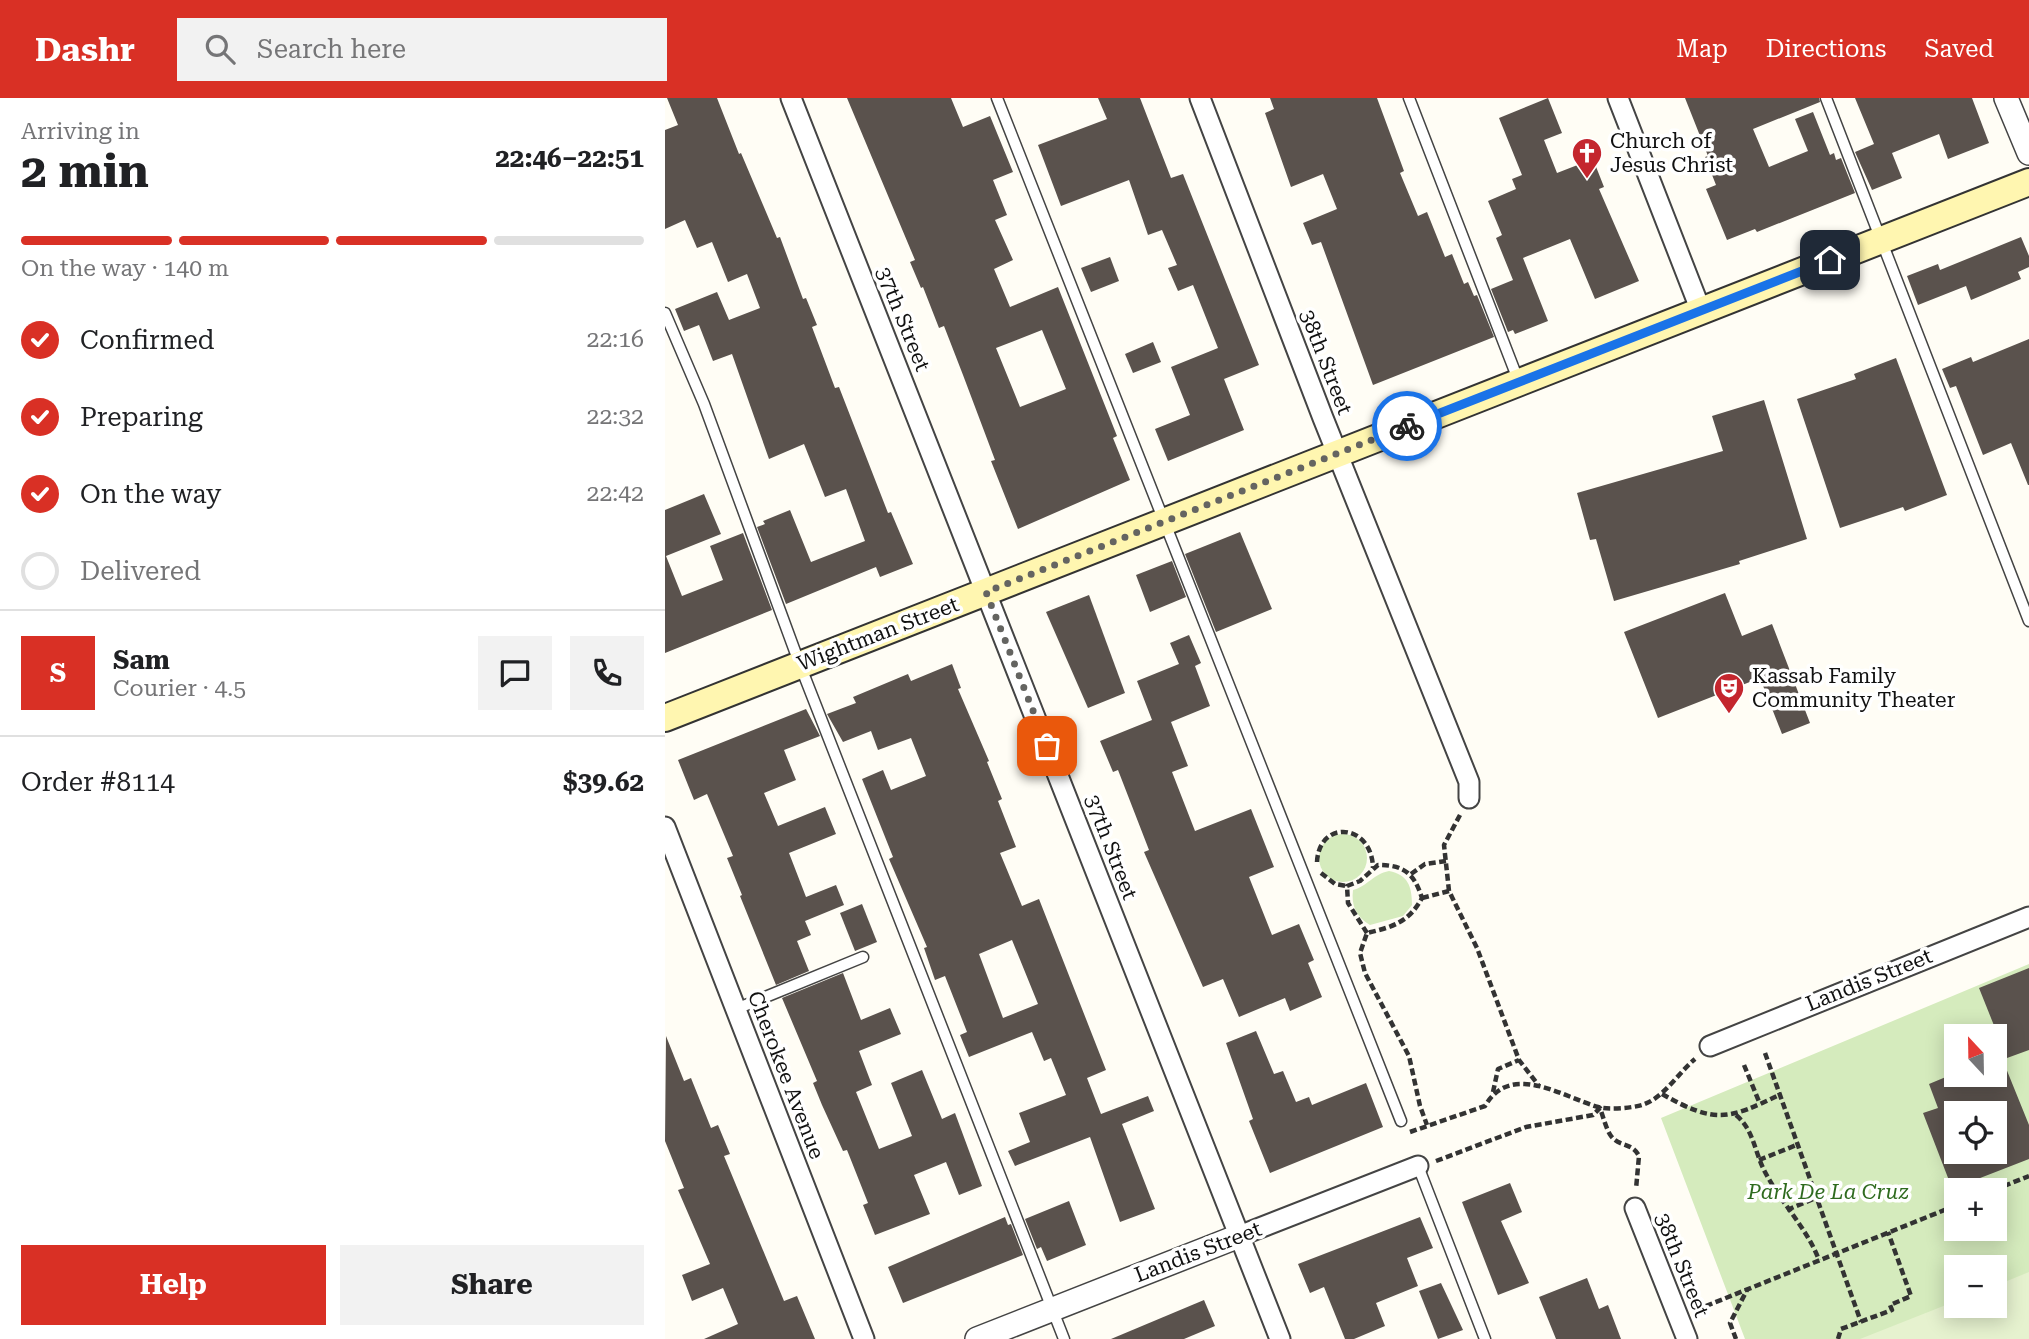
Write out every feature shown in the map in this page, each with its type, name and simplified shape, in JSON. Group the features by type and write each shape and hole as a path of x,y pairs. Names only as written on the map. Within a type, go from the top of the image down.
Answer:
{"main road":[{"name":"Wightman Street","path":"665,718 2029,182"}],"street":[{"name":"37th Street","path":"791,98 1280,1339"},
{"name":"38th Street","path":"1200,98 1337,453 1469,782 1469,798"},
{"path":"1618,98 1701,311"},
{"path":"2006,98 2029,153"},
{"name":"Cherokee Avenue","path":"665,827 864,1339"},
{"name":"Landis Street","path":"1710,1046 2029,916"},
{"name":"Landis Street","path":"977,1339 1418,1166"},
{"name":"38th Street","path":"1635,1208 1687,1339"}],"lane":[{"path":"997,98 1162,523 1401,1121"},
{"path":"1409,98 1519,382"},
{"path":"1826,98 2029,621"},
{"path":"665,313 703,404 800,665 1064,1339"},
{"path":"736,1009 863,957"},
{"path":"1418,1166 1485,1339"}],"path":[{"path":"1469,798 1444,845 1449,891 1477,948 1519,1060 1539,1087"},
{"path":"1373,868 1368,845 1356,833 1346,831 1328,837 1318,852 1319,869 1335,884 1347,886 1360,881 1378,865 1396,864 1411,874 1422,898"},
{"path":"1411,874 1425,864 1446,861"},
{"path":"1347,886 1348,904 1367,933"},
{"path":"1367,933 1407,920 1422,898 1449,891"},
{"path":"1367,933 1360,953 1365,973 1409,1056 1427,1125"},
{"path":"1765,1053 1861,1322"},
{"path":"1412,1133 1427,1125 1436,1126 1485,1106 1493,1093 1498,1069 1519,1060"},
{"path":"1744,1065 1760,1104"},
{"path":"1493,1093 1518,1083 1568,1093 1600,1108 1641,1105 1662,1094 1679,1072"},
{"path":"1662,1094 1694,1112 1736,1115 1781,1094"},
{"path":"1418,1166 1451,1158 1526,1127 1593,1115 1600,1108"},
{"path":"1600,1108 1610,1135 1617,1142 1630,1144 1639,1156 1635,1208"},
{"path":"1736,1115 1748,1124 1759,1160 1787,1210 1812,1240 1819,1260"},
{"path":"1759,1160 1799,1144"},
{"path":"2007,1185 2029,1176"},
{"path":"1787,1210 1818,1197"},
{"path":"1678,1317 1944,1210"},
{"path":"1838,1339 1841,1329 1892,1310 1890,1305 1911,1296 1888,1233"},
{"path":"1736,1339 1730,1323 1748,1289"}],"green space":[{"path":"1343,834 1360,841 1367,858 1360,875 1343,882 1326,875 1319,858 1326,841"},
{"path":"1389,871 1401,875 1408,882 1412,905 1403,916 1370,925 1356,910 1353,890"},
{"name":"Park De La Cruz","path":"2029,964 2029,1339 1745,1339 1661,1118"},
{"path":"2029,1272 2029,1339 1860,1339 1944,1306 1944,1318 2007,1318 2007,1281"}],"building":[{"path":"667,98 717,98 777,238 780,237 803,299 806,298 817,325 812,327 835,388 839,387 888,513 891,512 913,564 880,577 876,567 786,604 757,527 765,524 763,521 790,510 811,562 865,541 846,489 825,497 804,444 769,459 732,354 713,361 699,325 684,331 675,309 717,292 729,320 760,308 747,274 728,282 712,242 697,248 685,220 665,229 665,130 678,125"},
{"path":"847,98 951,98 963,127 990,116 1013,172 993,180 1007,215 995,220 1013,260 994,269 1010,307 1058,287 1117,436 1113,438 1130,480 1018,529 944,326 939,328 910,262 915,260","holes":["1042,330 1066,389 1020,407 996,348"]},
{"path":"1098,98 1140,98 1171,178 1183,174 1259,365 1224,379 1244,430 1168,461 1155,429 1190,415 1171,367 1218,348 1193,285 1178,291 1168,268 1177,265 1162,230 1148,235 1129,180 1061,206 1038,145 1107,119"},
{"path":"1270,98 1377,98 1404,171 1400,173 1418,216 1427,212 1445,257 1452,254 1464,284 1468,282 1474,296 1477,295 1494,337 1373,385 1321,242 1312,245 1303,223 1337,209 1323,174 1291,187 1265,113 1274,109"},
{"path":"1548,98 1562,133 1544,140 1557,173 1593,159 1604,187 1599,189 1639,281 1595,299 1570,239 1523,258 1548,321 1515,334 1513,330 1508,332 1491,289 1513,280 1496,238 1502,235 1488,201 1516,189 1512,179 1522,175 1499,118"},
{"path":"1685,98 1819,98 1820,102 1753,129 1769,167 1808,151 1795,119 1813,112 1830,155 1834,153 1836,160 1841,158 1855,193 1757,232 1755,229 1727,240 1706,189 1716,185 1705,157 1708,156"},
{"path":"1855,98 1972,98 1989,143 1948,159 1939,134 1892,153 1902,178 1872,190 1855,152 1874,144"},
{"path":"2021,237 2029,256 2029,267 2018,272 2021,279 1971,300 1966,286 1918,305 1907,276 1938,264 1940,270"},
{"path":"1110,257 1119,281 1091,292 1081,268"},
{"path":"2029,339 2028,485 2011,443 1983,455 1956,386 1950,388 1942,369 1971,357 1973,362"},
{"path":"1153,342 1161,362 1133,373 1125,354"},
{"path":"1896,358 1947,495 1905,511 1903,507 1840,528 1797,399 1856,379 1854,374"},
{"path":"1764,400 1807,539 1739,561 1740,564 1614,601 1596,539 1590,540 1577,493 1723,451 1712,416"},
{"path":"704,494 721,534 666,556 682,596 723,580 710,546 743,533 772,610 665,653 665,510"},
{"path":"1240,532 1272,609 1216,632 1185,554"},
{"path":"1172,561 1186,597 1150,612 1136,575"},
{"path":"1725,593 1742,636 1772,624 1810,723 1782,734 1760,678 1658,718 1624,632"},
{"path":"1089,595 1125,693 1088,708 1046,612"},
{"path":"1189,635 1201,663 1195,666 1210,706 1171,722 1188,766 1172,772 1195,831 1251,809 1274,867 1249,877 1272,935 1299,924 1314,960 1308,963 1322,997 1290,1011 1285,998 1239,1017 1223,979 1203,987 1144,852 1149,850 1118,770 1113,772 1100,741 1152,720 1137,681 1179,664 1170,643"},
{"path":"952,664 961,688 958,689 989,761 987,762 1002,799 998,801 1016,847 1000,853 1022,906 1039,899 1106,1070 1087,1078 1101,1114 1148,1096 1154,1111 1122,1124 1155,1209 1120,1222 1090,1137 1015,1166 1008,1151 1030,1142 1019,1113 1066,1095 1051,1058 1044,1061 1032,1032 969,1057 960,1035 967,1032 945,976 935,980 924,948 927,947 889,859 893,857 862,779 883,770 891,790 926,776 911,738 878,750 871,731 843,742 827,714 856,703 853,697 908,674 911,681","holes":["1012,940 1038,1004 1003,1018 979,954"]},
{"path":"806,709 820,736 784,750 796,780 764,793 778,826 825,807 836,834 789,853 806,897 836,885 844,905 805,921 811,935 797,941 809,971 776,985 740,896 742,895 727,858 733,856 707,794 694,800 678,760"},
{"path":"862,904 877,942 855,951 840,913"},
{"path":"2029,968 2029,1050 2007,1058 2007,1024 1993,1024 1979,988"},
{"path":"843,973 861,1020 890,1008 901,1034 859,1051 872,1085 856,1092 879,1149 912,1136 891,1083 922,1070 942,1119 955,1113 982,1186 959,1195 946,1162 914,1175 930,1214 875,1235 863,1205 868,1203 847,1150 843,1151 822,1105 813,1083 817,1081 782,998"},
{"path":"1256,1031 1274,1074 1283,1071 1296,1102 1309,1097 1312,1105 1366,1083 1383,1127 1270,1173 1249,1121 1253,1119 1226,1043"},
{"path":"666,1036 684,1081 691,1078 711,1128 718,1125 730,1154 724,1156 784,1301 797,1296 815,1339 704,1339 738,1324 723,1288 692,1301 682,1275 710,1264 678,1190 684,1188 665,1141"},
{"path":"2007,1071 2029,1125 2029,1159 1980,1178 1948,1178 1923,1113 1938,1108 1929,1084 1944,1078 1944,1087 2007,1087"},
{"path":"1510,1183 1522,1212 1501,1221 1529,1283 1498,1295 1462,1202"},
{"path":"1069,1201 1086,1245 1047,1261 1041,1247 1037,1249 1025,1219"},
{"path":"1005,1217 1008,1225 1011,1224 1023,1255 903,1303 888,1267"},
{"path":"1420,1217 1433,1248 1407,1258 1418,1286 1376,1303 1385,1326 1354,1339 1345,1339 1324,1287 1310,1293 1298,1264"},
{"path":"1587,1278 1599,1309 1608,1305 1621,1339 1556,1339 1539,1297"},
{"path":"1441,1283 1463,1330 1438,1339 1419,1291"},
{"path":"1204,1300 1215,1326 1184,1339 1111,1339"}],"way so far":[{"path":"1047,746 986,592 1407,426"}],"place":[{"name":"Church of Jesus Christ","path":"1587,180"},
{"name":"Kassab Family Community Theater","path":"1729,715"}],"route":[{"path":"1407,426 1830,260"}]}
